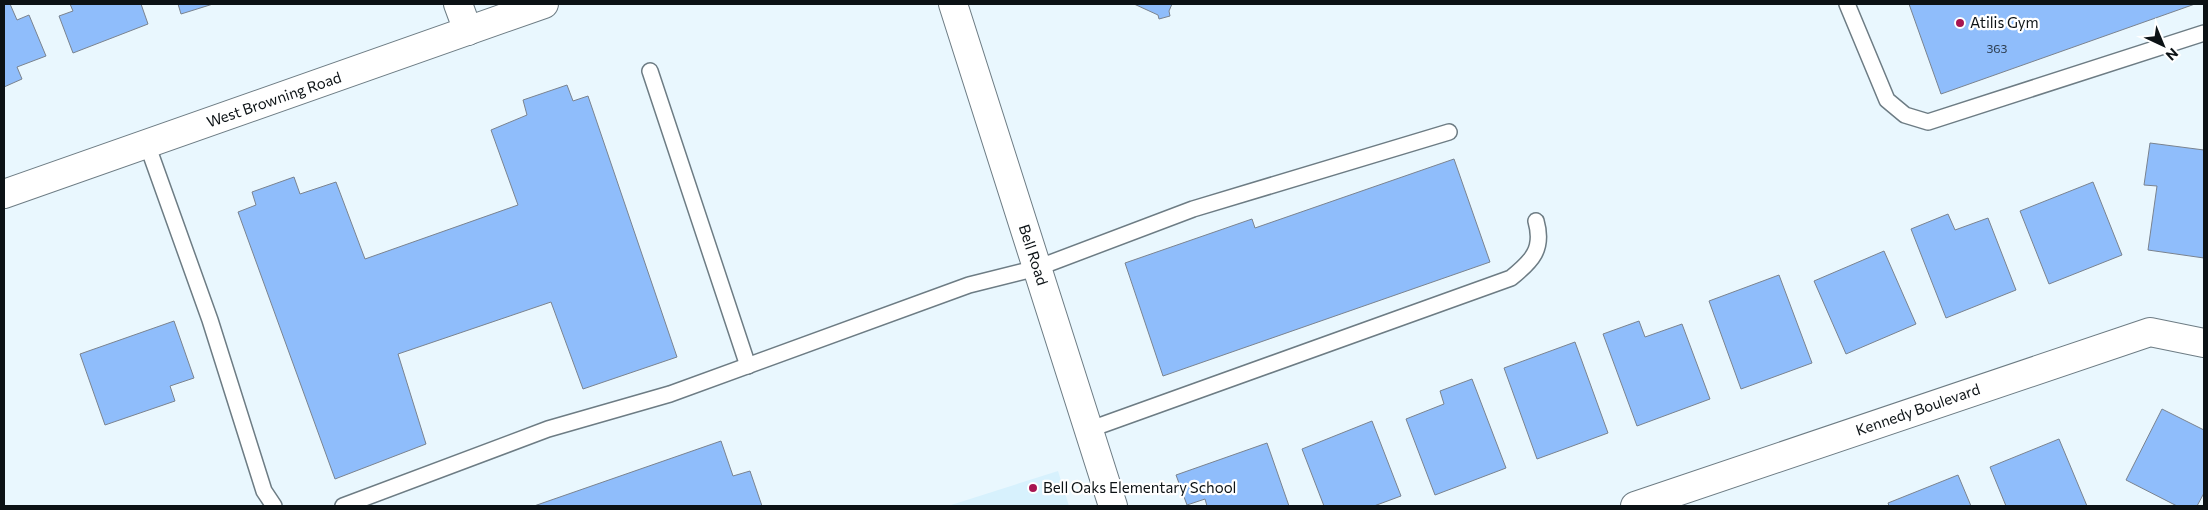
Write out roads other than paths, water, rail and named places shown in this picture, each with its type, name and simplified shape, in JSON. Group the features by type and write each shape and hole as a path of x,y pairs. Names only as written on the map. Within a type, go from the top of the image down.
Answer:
{"street":[{"path":"458,4 468,31"},
{"name":"West Browning Road","path":"4,194 544,4"},
{"name":"Bell Road","path":"952,4 1113,506"},
{"name":"Kennedy Boulevard","path":"1634,506 2150,332 2204,342"}],"lane":[{"path":"1847,4 1887,100 1905,115 1928,122 2204,33"},
{"path":"650,72 748,366"},
{"path":"343,506 548,429 670,394 969,285 1037,268 1193,209 1449,132"},
{"path":"147,144 210,320 264,491 274,506"},
{"path":"1088,430 1511,278 1526,266 1539,244 1540,234 1536,221"}],"place":[{"name":"Atilis Gym","path":"1960,23"},
{"name":"Bell Oaks Elementary School","path":"1033,488"}]}
